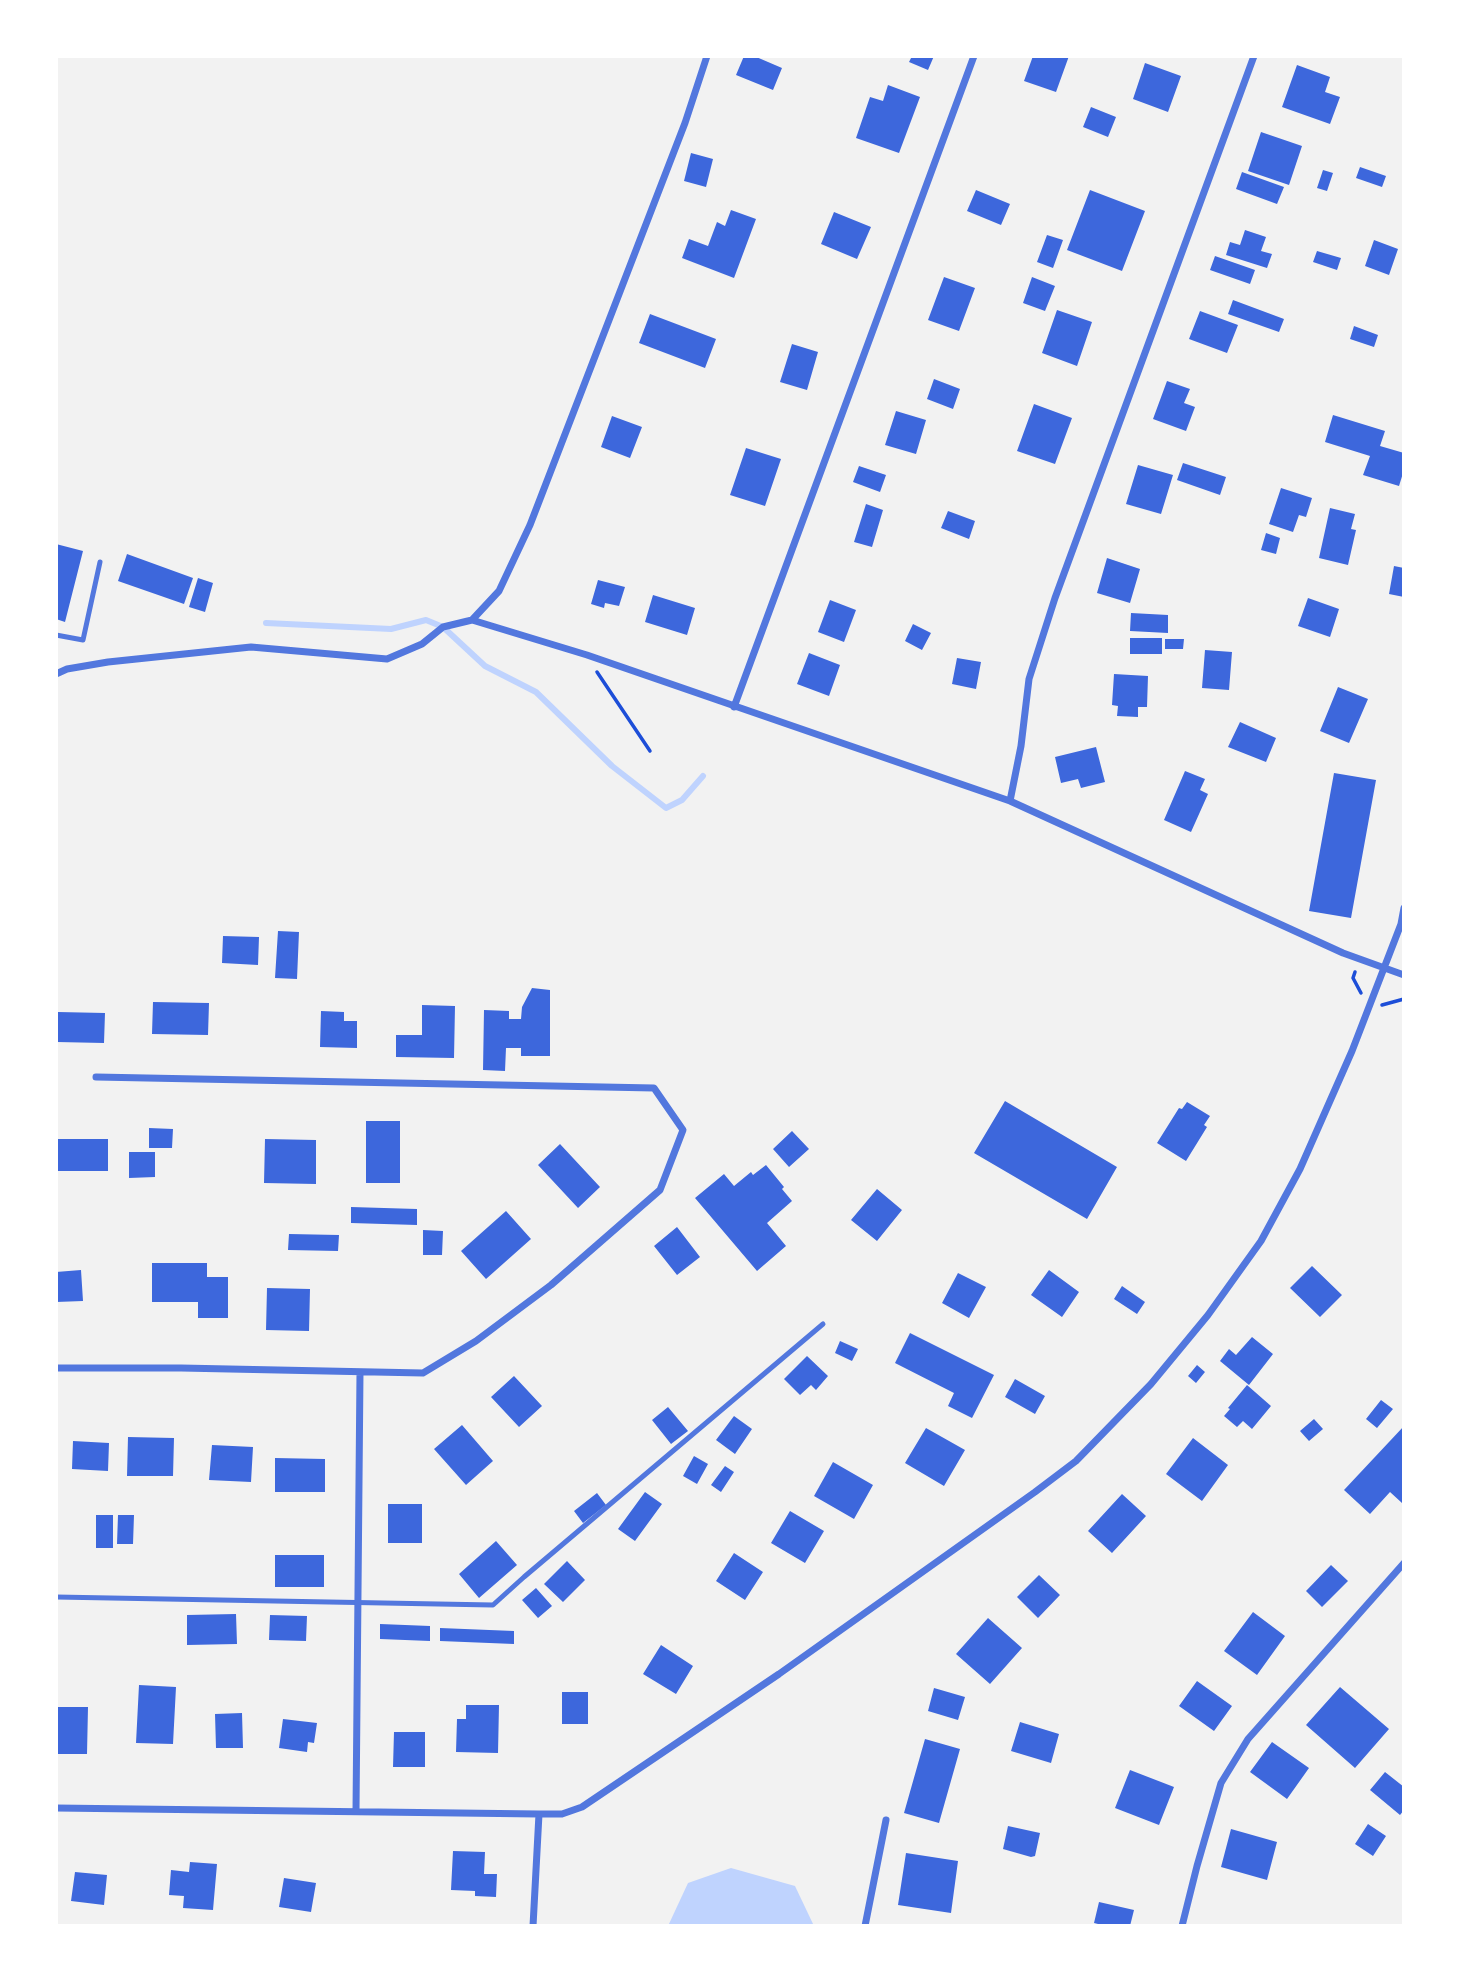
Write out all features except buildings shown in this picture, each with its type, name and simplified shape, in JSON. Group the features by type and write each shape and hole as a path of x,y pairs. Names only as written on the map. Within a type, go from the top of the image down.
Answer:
{"street":[{"path":"472,620 499,591 530,525 685,123 707,56"},
{"path":"734,707 974,56"},
{"path":"1010,801 1021,746 1029,679 1055,598 1254,56"},
{"path":"56,674 67,669 108,662 251,647 387,659 422,644 443,627 472,620 587,655 1010,801 1343,953 1404,975"},
{"path":"56,1808 562,1814 582,1807 779,1674 1076,1461 1152,1384 1208,1315 1261,1241 1300,1169 1352,1051 1401,924 1404,908"},
{"path":"56,1368 423,1373 475,1341 551,1284 660,1190 683,1130 654,1088 96,1077"},
{"path":"356,1811 360,1372"},
{"path":"1182,1926 1196,1866 1221,1783 1248,1739 1404,1563"},
{"path":"533,1926 540,1814"},
{"path":"865,1926 886,1820"}],"lane":[{"path":"56,635 83,640 100,562"},
{"path":"56,1597 494,1605 823,1324"}],"path":[{"path":"587,655 650,751"},
{"path":"1353,978 1362,996"},
{"path":"1382,1005 1404,999"}],"water":[{"path":"731,1868 795,1886 814,1926 668,1926 688,1883"}],"waterway":[{"path":"266,623 391,629 426,620 443,627 485,666 536,692 612,766 666,808 682,800 703,776"}]}
